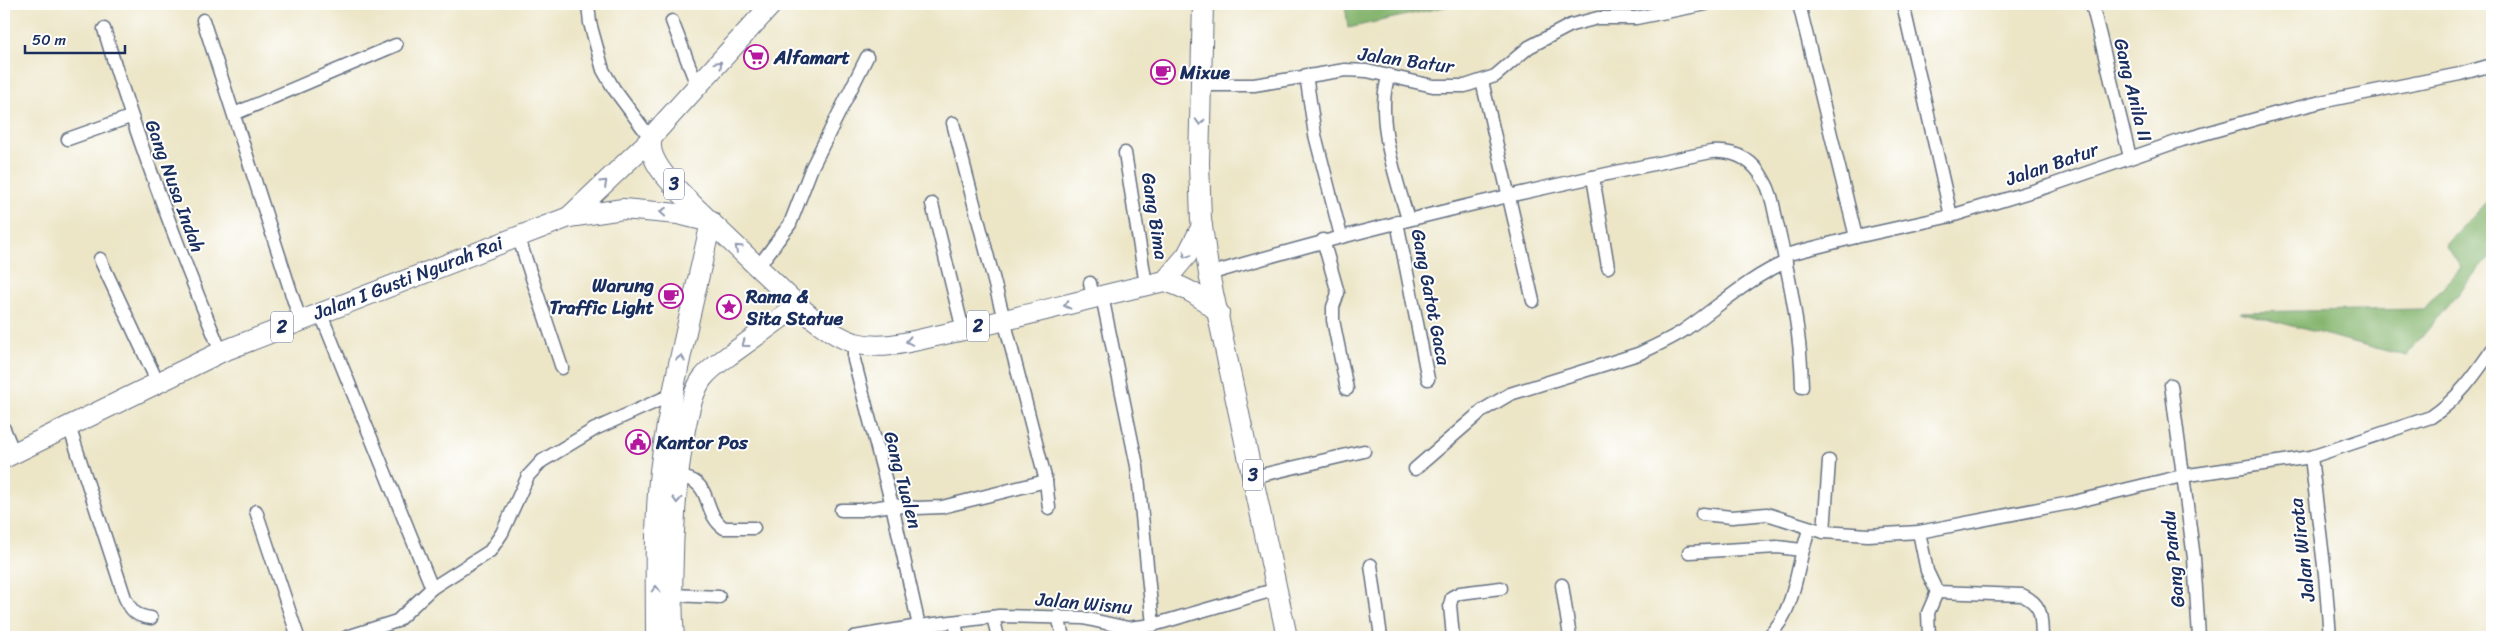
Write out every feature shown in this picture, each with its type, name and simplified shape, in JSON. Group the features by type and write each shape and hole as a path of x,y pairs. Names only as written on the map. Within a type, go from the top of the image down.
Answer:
{"highway":[{"name":"2","path":"569,217 651,139 772,4"},
{"path":"1156,283 1186,255 1202,226 1199,163 1203,4"},
{"name":"3","path":"651,139 653,156 666,176 710,222"},
{"name":"2","path":"569,217 624,209 678,214 710,222 798,305 828,329 854,343 882,346 963,330 1006,320 1095,292 1156,283"},
{"name":"Jalan I Gusti Ngurah Rai","path":"9,456 157,381 220,352 569,217"},
{"path":"674,637 669,475 673,394 710,222"},
{"name":"3","path":"1202,226 1209,274 1219,313 1287,637"},
{"path":"1156,283 1185,288 1203,298 1219,313"},
{"path":"656,637 656,567 669,475 694,392 703,378 798,305"}],"street":[{"path":"588,4 592,31 603,70 614,89 651,139"},
{"name":"Jalan Batur","path":"1202,85 1254,85 1345,70 1389,75 1440,87 1465,86 1495,76 1529,47 1571,25 1598,18 1636,18 1702,4"},
{"path":"1799,4 1856,237"},
{"path":"1903,4 1950,216"},
{"name":"Gang Anila II","path":"2092,4 2130,157"},
{"path":"203,20 300,320"},
{"path":"672,21 698,88"},
{"name":"Gang Nusa Indah","path":"104,29 130,117 177,248 220,352"},
{"path":"234,114 396,45"},
{"path":"758,267 790,224 812,167 867,57"},
{"name":"Jalan Batur","path":"1415,469 1483,410 1510,394 1638,354 1681,332 1786,258 1856,237 1950,216 2049,186 2182,140 2315,103 2451,76 2492,65"},
{"path":"1306,75 1315,135 1341,236"},
{"name":"Gang Gatot Gaca","path":"1389,75 1383,92 1385,114 1428,380"},
{"path":"1482,81 1510,196 1532,301"},
{"path":"68,139 130,117"},
{"path":"953,123 1006,320 1046,482 1049,508"},
{"path":"1209,274 1323,240 1510,196 1710,152 1736,153 1749,161 1764,179 1771,196 1786,258 1801,362 1802,387"},
{"name":"Gang Bima","path":"1125,153 1156,283"},
{"path":"1593,177 1608,267"},
{"path":"932,204 963,330"},
{"path":"518,236 562,368"},
{"path":"1323,240 1338,293 1333,307 1334,320 1347,389"},
{"path":"100,259 157,381"},
{"path":"1095,292 1138,466 1153,625"},
{"path":"320,312 432,588"},
{"name":"Gang Tualen","path":"854,343 854,360 892,505 918,626"},
{"path":"1702,514 1732,517 1766,514 1824,532 1868,535 1919,532 2070,503 2182,476 2311,457 2431,417 2447,406 2467,387 2492,350"},
{"name":"Gang Pandu","path":"2171,385 2194,558 2199,637"},
{"path":"348,637 397,621 432,588 490,551 502,533 528,476 542,461 603,425 673,394"},
{"path":"69,426 125,598 131,610 137,616 151,618"},
{"path":"4,429 9,456"},
{"path":"1253,477 1364,451"},
{"name":"Jalan Wirata","path":"2311,457 2325,574 2330,637"},
{"path":"1824,532 1829,460"},
{"path":"669,475 695,482 702,490 716,523 724,528 754,528"},
{"path":"842,510 860,510 892,505 917,508 942,506 1046,482"},
{"path":"256,511 298,637"},
{"path":"1765,637 1781,624 1789,605 1801,550 1810,528"},
{"path":"1919,532 1927,571 1937,592 1928,613 1929,637"},
{"path":"1689,552 1778,547 1801,550"},
{"path":"1371,565 1380,637"},
{"path":"1562,585 1570,637"},
{"path":"1453,637 1450,605 1452,597 1460,593 1501,588"},
{"name":"Jalan Wisnu","path":"854,637 885,635 918,626 994,617 1058,616 1083,618 1128,628 1153,625 1277,589"},
{"path":"1937,592 2022,595 2033,600 2038,606 2042,637"},
{"path":"672,594 719,597"},
{"path":"1058,616 1063,637"},
{"path":"994,617 998,637"},
{"path":"955,622 958,637"}],"green space":[{"path":"1345,4 1457,4 1348,28"},
{"path":"2492,197 2492,258 2484,262 2406,356 2240,312 2424,309 2461,268 2446,245"}],"place":[{"name":"Alfamart","path":"756,57"},
{"name":"Mixue","path":"1163,72"},
{"name":"Warung Traffic Light","path":"671,296"},
{"name":"Rama & Sita Statue","path":"729,307"},
{"name":"Kantor Pos","path":"638,442"}]}
